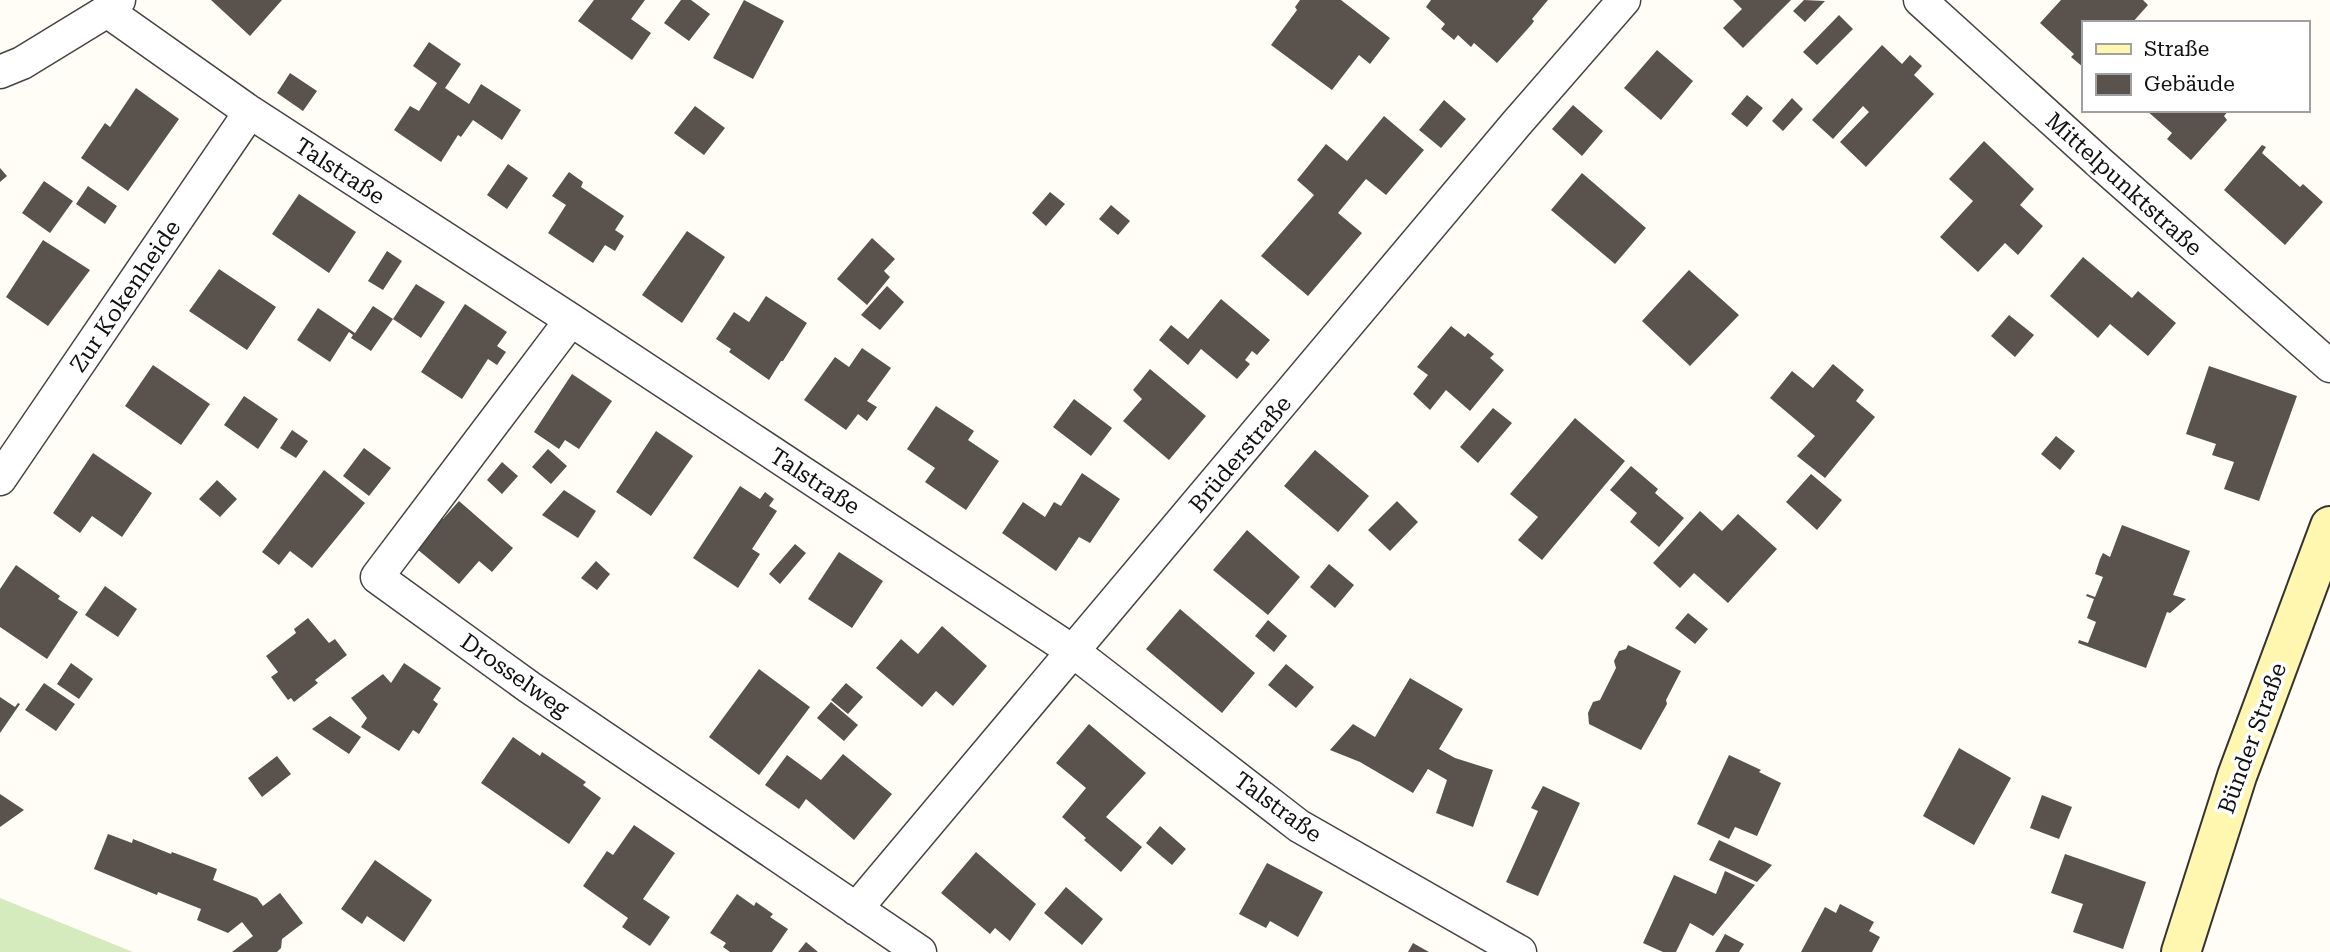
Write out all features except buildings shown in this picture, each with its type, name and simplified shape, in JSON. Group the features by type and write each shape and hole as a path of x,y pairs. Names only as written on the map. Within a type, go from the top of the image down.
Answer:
{"main road":[{"name":"Bünder Straße","path":"2181,952 2237,776 2330,526"}],"street":[{"name":"Brüderstraße","path":"856,909 1516,124 1624,0"},
{"name":"Mittelpunktstraße","path":"1920,0 2330,366"},
{"name":"Talstraße","path":"113,6 250,112 1074,652 1299,826 1520,952"},
{"path":"0,72 22,63 113,6"},
{"name":"Zur Kokenheide","path":"0,479 250,112"},
{"name":"Drosselweg","path":"571,320 377,577 529,687 920,952"}],"green space":[{"path":"0,898 133,952 0,952"}]}
